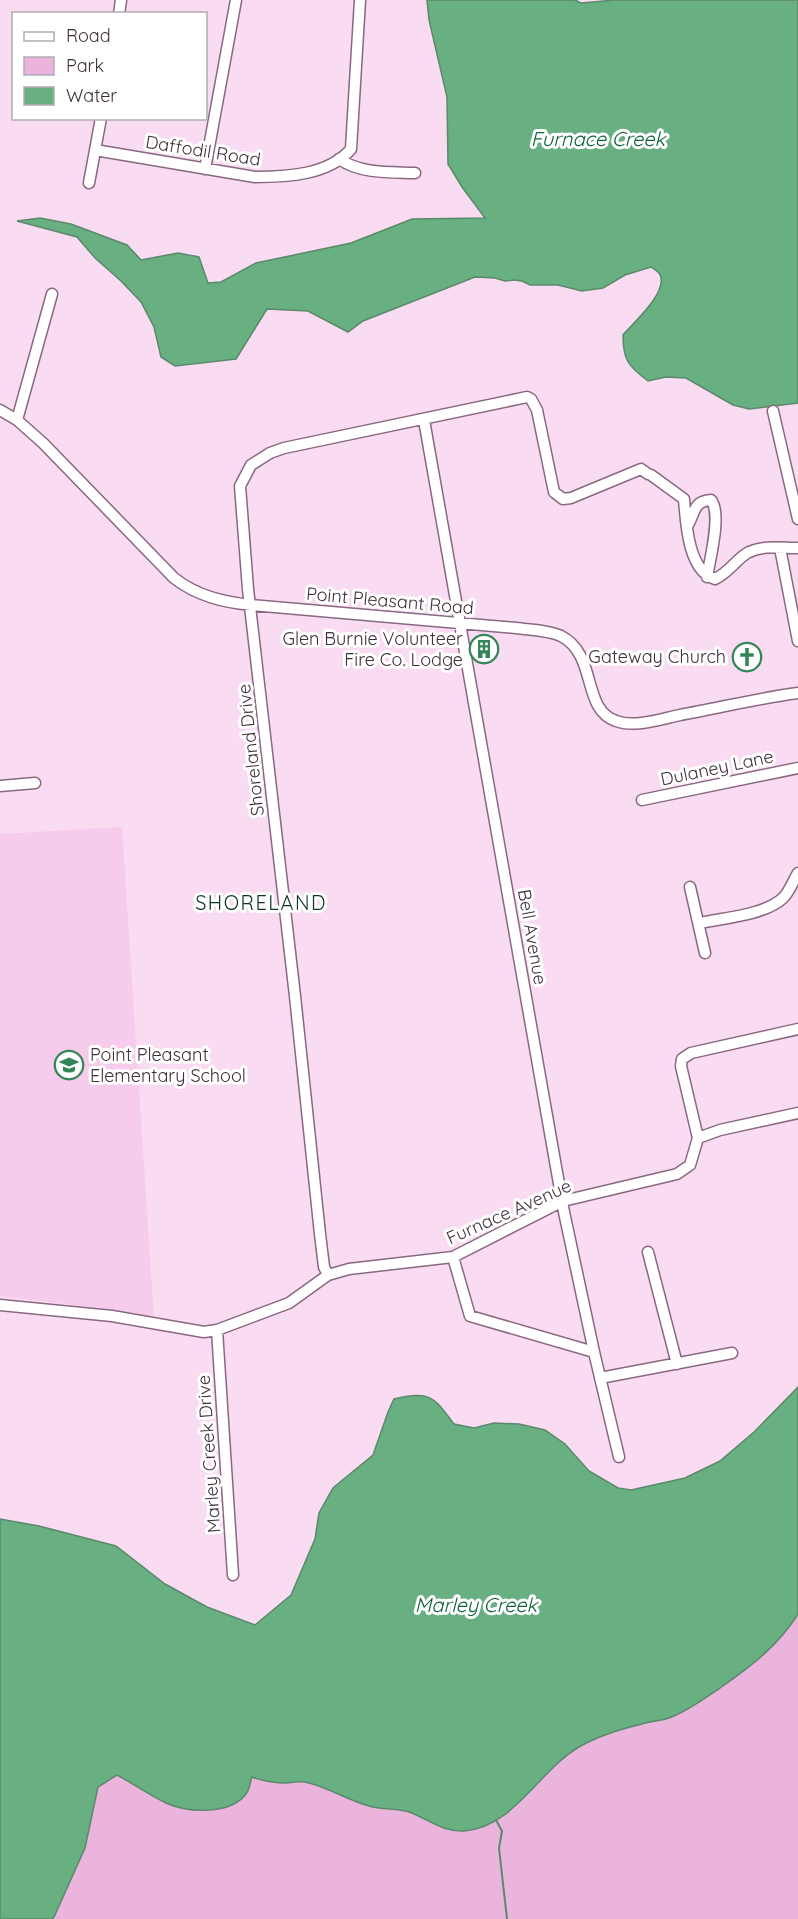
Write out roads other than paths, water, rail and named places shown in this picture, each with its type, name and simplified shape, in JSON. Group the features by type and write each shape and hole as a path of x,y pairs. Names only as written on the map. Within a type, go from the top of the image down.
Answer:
{"street":[{"path":"205,170 236,0"},
{"path":"339,159 345,157 351,149 360,0"},
{"path":"89,183 101,120"},
{"name":"Daffodil Road","path":"95,150 255,177 277,177 321,169 339,159"},
{"path":"339,159 362,170 415,173"},
{"path":"17,420 52,294"},
{"name":"Shoreland Drive","path":"328,1275 324,1267 318,1222 242,525 240,486 251,465 270,453 284,448 527,398 531,399 537,410 554,492 563,499 571,498 641,469 684,499 686,528"},
{"name":"Point Pleasant Road","path":"0,410 17,420 58,458 174,579 212,599 251,605 553,633 572,643 584,661 596,702 608,717 617,722 656,720 798,693"},
{"path":"774,411 798,519"},
{"name":"Bell Avenue","path":"424,420 462,623 564,1212 619,1457"},
{"path":"707,577 715,505 711,500 699,502 686,528 688,542 707,577 715,579 726,574 748,552 763,548 798,548"},
{"path":"780,548 798,641"},
{"name":"Dulaney Lane","path":"642,800 798,768"},
{"path":"0,786 34,783"},
{"path":"700,923 769,907 790,889 798,873"},
{"path":"690,887 705,953"},
{"path":"798,1029 691,1053 682,1059 681,1066 698,1138 720,1130 798,1113"},
{"name":"Furnace Avenue","path":"0,1305 112,1316 204,1332 217,1330 289,1303 328,1275 348,1269 453,1257 564,1202 676,1173 690,1165 698,1138"},
{"path":"648,1252 677,1364"},
{"path":"453,1257 470,1316 594,1352"},
{"name":"Marley Creek Drive","path":"217,1330 233,1575"},
{"path":"600,1378 732,1353"}],"water":[{"name":"Furnace Creek","path":"427,0 575,0 581,3 615,0 798,0 798,403 749,409 733,405 686,378 666,377 648,381 636,371 626,357 623,335 649,306 660,288 659,273 651,267 625,275 603,288 582,291 558,285 530,285 522,281 475,277 363,321 348,332 308,311 267,309 236,359 175,366 161,357 154,327 141,302 95,258 77,237 17,221 40,218 71,224 127,245 141,260 178,253 199,257 208,283 221,282 256,263 351,243 412,219 485,218 448,164 447,97 429,20"},
{"name":"Marley Creek","path":"798,1387 798,1614 782,1636 763,1655 683,1712 594,1739 579,1747 564,1757 512,1809 482,1827 464,1831 442,1827 409,1812 369,1806 305,1782 278,1783 252,1777 247,1792 239,1801 219,1809 197,1810 166,1803 117,1775 98,1787 85,1848 54,1917 52,1919 0,1919 0,1519 39,1526 116,1546 165,1584 207,1607 255,1625 291,1595 315,1539 319,1513 333,1488 373,1455 394,1399 416,1396 430,1398 441,1407 454,1424 474,1428 494,1423 519,1424 545,1430 565,1444 589,1471 618,1488 631,1490 685,1478 720,1461 754,1432"}],"waterway":[{"path":"496,1820 502,1831 499,1848 507,1919"}],"place":[{"name":"Glen Burnie Volunteer Fire Co. Lodge","path":"484,649"},
{"name":"Gateway Church","path":"747,657"},
{"name":"Point Pleasant Elementary School","path":"69,1065"}],"district":[{"name":"SHORELAND","path":"261,903"}]}
